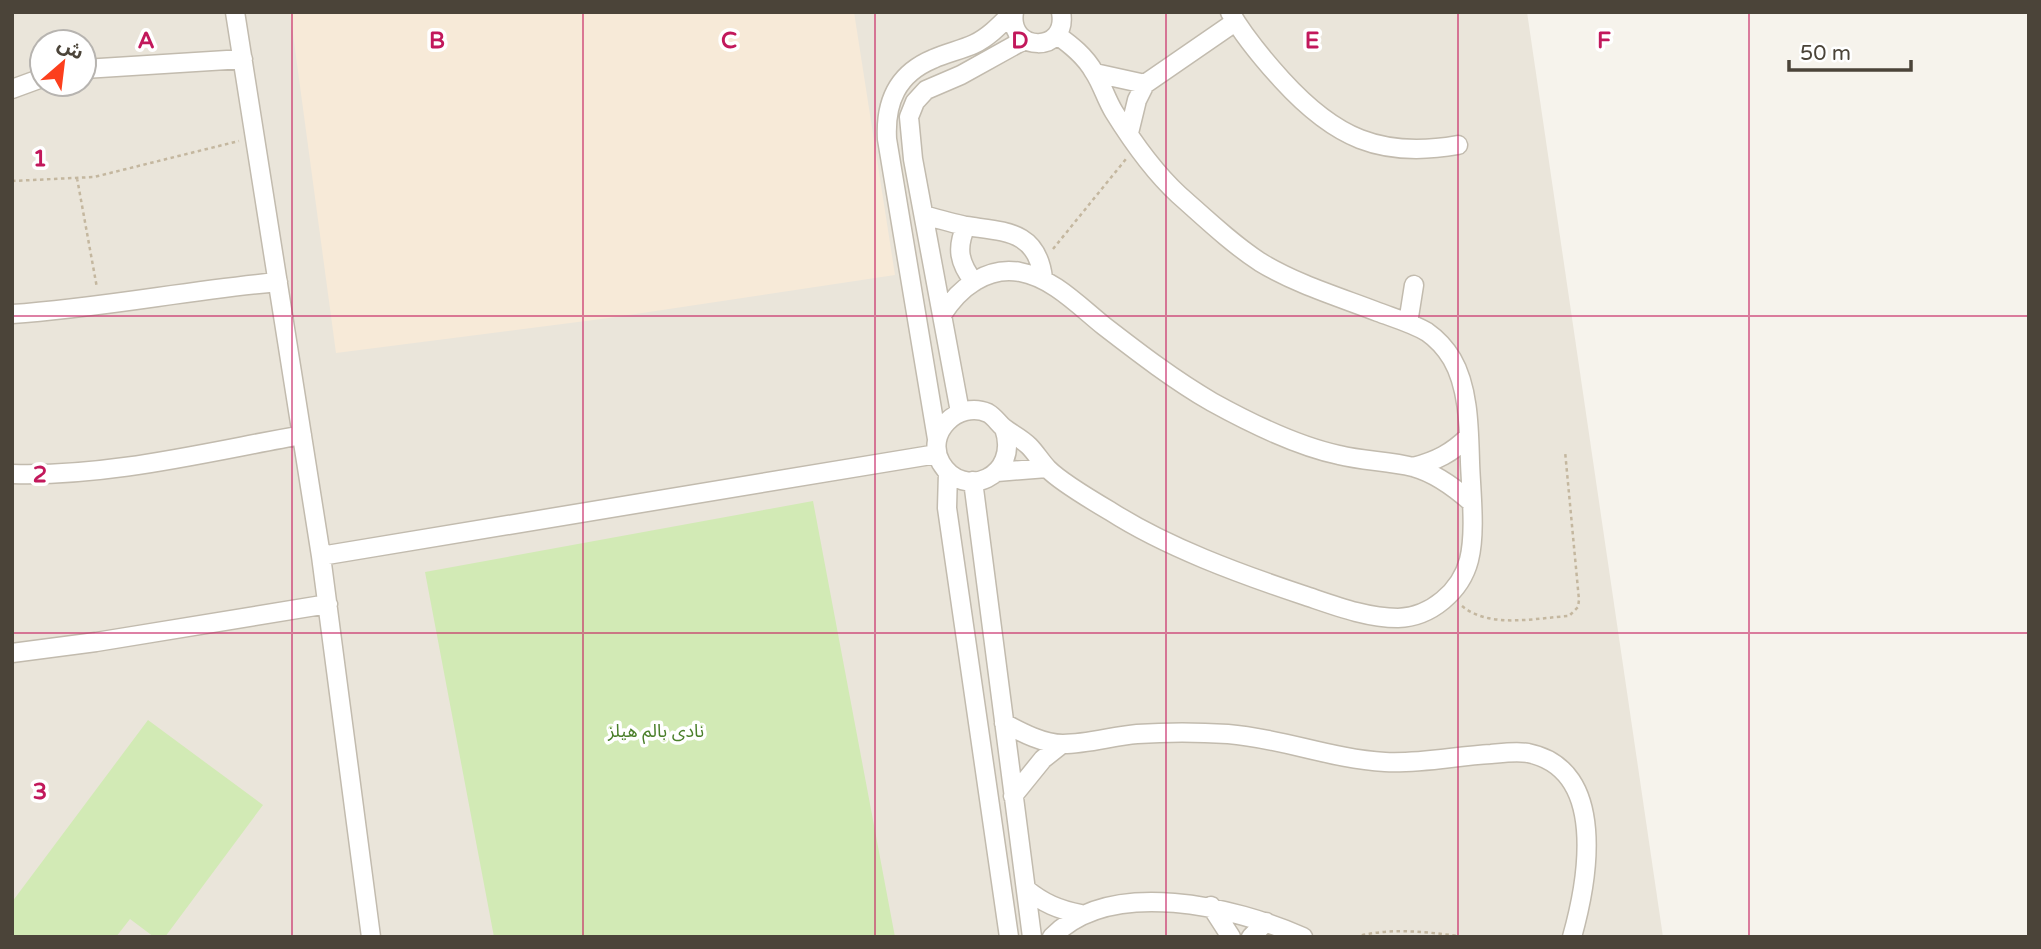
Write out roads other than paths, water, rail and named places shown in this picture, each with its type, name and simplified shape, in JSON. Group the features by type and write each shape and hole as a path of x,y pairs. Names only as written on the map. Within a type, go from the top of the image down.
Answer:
{"street":[{"path":"235,12 321,555 371,937"},
{"path":"1013,12 1014,27 1024,40 1038,44 1057,35 1063,22 1061,12"},
{"path":"1004,428 1008,451 997,472 986,479 959,479 941,463 887,139 886,117 892,97 904,79 917,67 976,43 996,29 1013,12"},
{"path":"1133,139 1135,108 1145,84 1233,17 1263,60 1313,112 1342,131 1369,143 1399,150 1429,151 1458,145"},
{"path":"937,447 941,428 949,418 960,412 985,412 1028,445 1047,468 1112,513 1248,577 1336,606 1376,615 1401,618 1424,612 1445,600 1460,582 1469,559 1469,436 1461,384 1452,358 1440,343 1425,331 1262,263 1215,227 1172,188 1115,114 1096,73 1072,46 1057,35"},
{"path":"960,412 923,215 909,133 909,117 915,102 926,90 961,75 1024,40"},
{"path":"98,68 243,59"},
{"path":"1096,73 1145,84"},
{"path":"923,215 1012,233 1025,240 1035,250 1042,271 1154,365 1212,402 1273,432 1338,455 1413,467 1437,476 1471,502"},
{"path":"967,226 960,240 959,255 964,270 974,282"},
{"path":"942,315 952,299 974,282 992,274 1042,271"},
{"path":"12,314 278,282"},
{"path":"1408,323 1414,285"},
{"path":"12,474 46,475 122,467 302,435"},
{"path":"1413,467 1454,452 1469,436"},
{"path":"321,555 937,447"},
{"path":"997,472 1047,468"},
{"path":"948,472 947,508 1009,937"},
{"path":"973,481 1032,937"},
{"path":"12,653 328,604"},
{"path":"1004,723 1022,732 1062,744 1138,734 1228,734 1327,754 1384,762 1527,753 1548,761 1566,774 1579,793 1585,815 1585,866 1578,917 1572,937"},
{"path":"1013,796 1043,759 1062,744"},
{"path":"1026,889 1042,902 1060,910 1080,914"},
{"path":"1052,937 1080,914 1122,905 1168,901 1211,906 1266,922 1303,937"},
{"path":"1211,906 1231,937"},
{"path":"1251,937 1266,922"}],"park label":[{"name":"نادى بالم هيلز","path":"656,731"}]}
